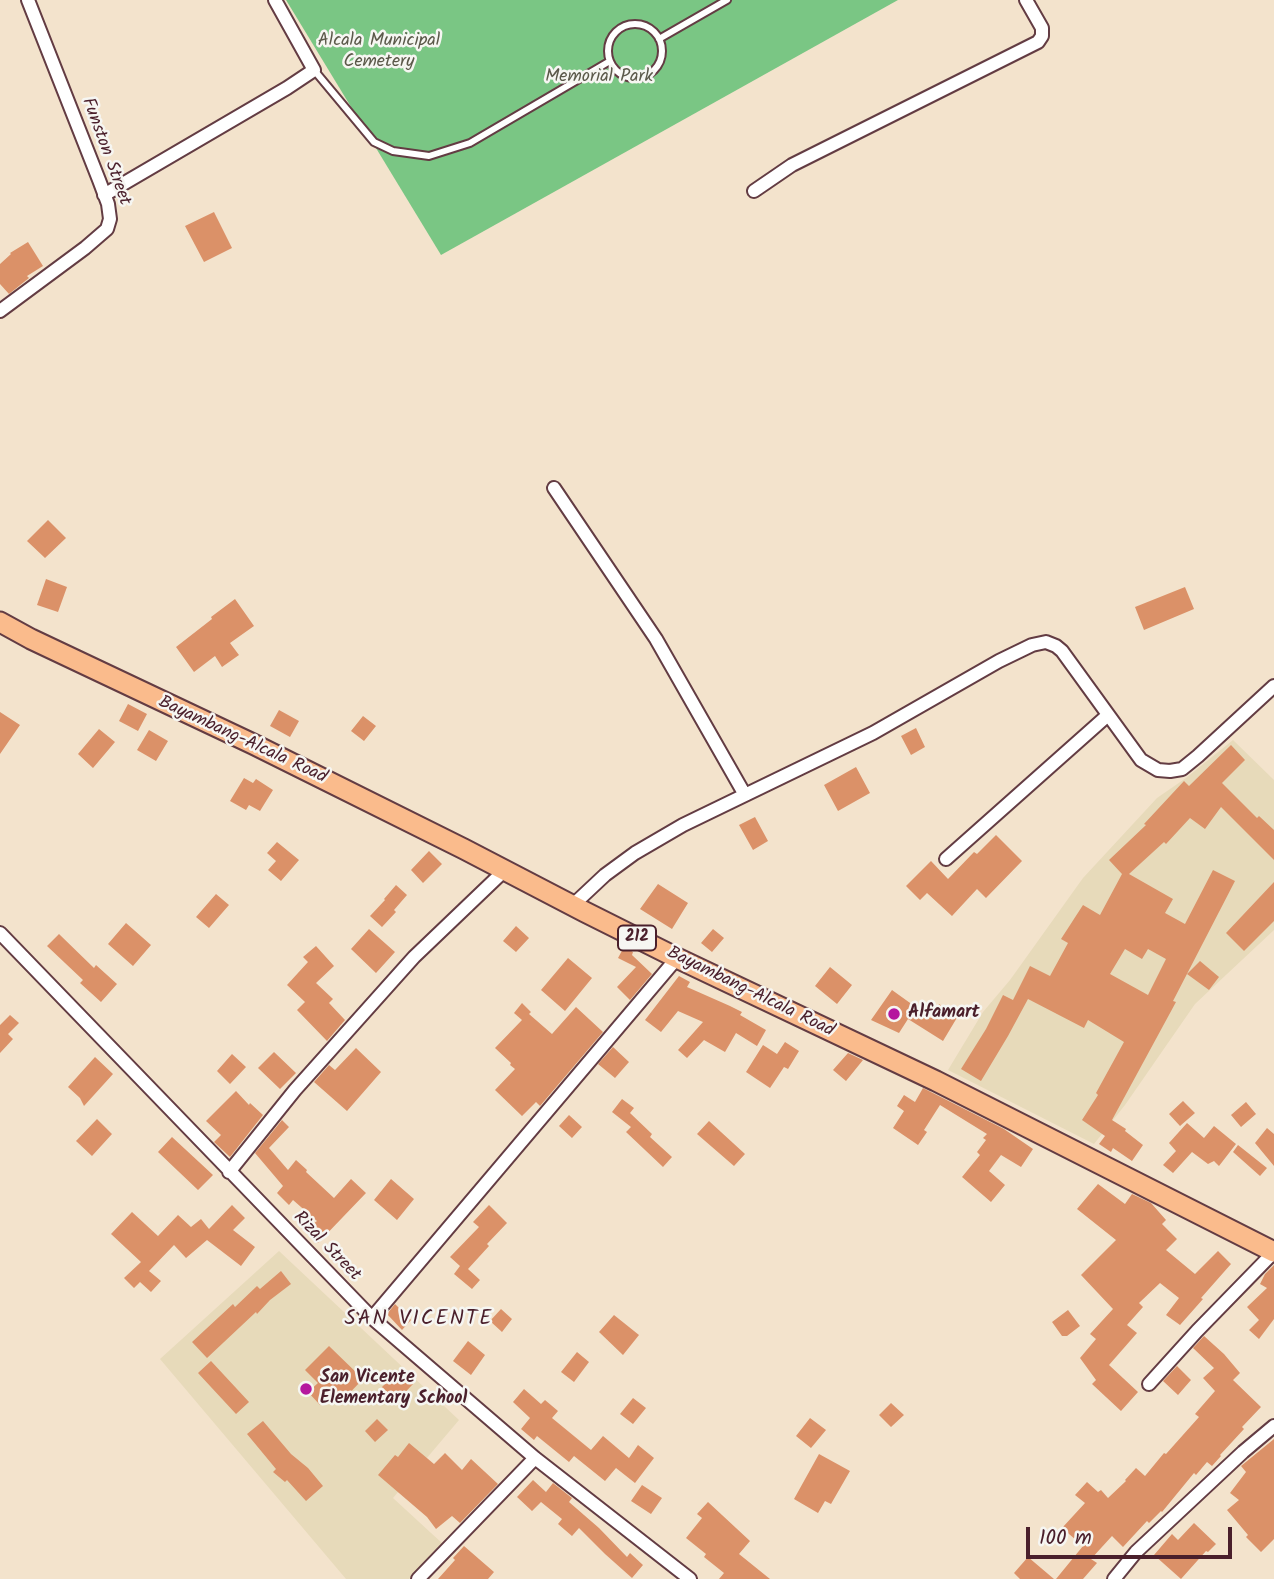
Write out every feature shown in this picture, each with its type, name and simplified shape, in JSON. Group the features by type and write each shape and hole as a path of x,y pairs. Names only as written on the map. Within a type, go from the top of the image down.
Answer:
{"main road":[{"name":"Bayambang-Alcala Road","path":"0,622 253,744 677,958 936,1081 1274,1252"}],"street":[{"name":"Funston Street","path":"0,311 85,248 107,229 110,219 108,204 28,0"},
{"path":"104,195 314,70 275,0"},
{"path":"754,191 792,165 1038,42 1042,36 1042,28 1026,0"},
{"path":"554,488 656,639 745,795"},
{"path":"573,905 605,875 635,853 683,825 873,733 1032,645 1046,642 1056,646 1141,760 1157,769 1182,769 1274,686"},
{"path":"946,859 1108,715"},
{"path":"229,1172 295,1090 405,966 505,870"},
{"name":"Rizal Street","path":"0,933 372,1318 535,1458 690,1579"},
{"path":"372,1318 677,958"},
{"path":"1149,1384 1274,1252"},
{"path":"1114,1579 1136,1552 1274,1426"},
{"path":"418,1579 535,1458"}],"lane":[{"path":"659,39 727,0"},
{"path":"636,24 647,26 656,33 663,52 661,63 654,72 635,79 624,77 615,70 610,61 610,40 617,31 636,24"},
{"path":"314,70 374,142 393,151 429,156 470,143 610,61"}],"shaded area":[{"path":"1233,740 1274,780 1274,930 1195,1004 1125,1105 1094,1144 948,1070 983,1012 1010,980 1083,878 1157,798"},
{"name":"San Vicente Elementary School","path":"279,1251 459,1420 393,1498 443,1544 409,1579 346,1579 160,1359"}],"green space":[{"name":"Memorial Park","path":"286,0 898,0 441,255"}],"building":[{"path":"214,212 232,248 204,262 185,226"},
{"path":"28,242 43,266 27,276 29,278 9,294 0,284 0,264 10,253"},
{"path":"48,520 66,538 45,558 27,541"},
{"path":"46,579 67,587 58,612 37,605"},
{"path":"1185,587 1194,609 1144,630 1135,607"},
{"path":"235,599 254,626 230,643 239,655 222,667 215,656 194,672 176,647"},
{"path":"128,704 147,714 138,731 119,721"},
{"path":"279,710 299,721 290,737 270,726"},
{"path":"0,712 20,725 0,754"},
{"path":"363,716 376,726 364,741 351,731"},
{"path":"916,728 925,747 911,755 901,736"},
{"path":"99,729 115,742 93,768 78,754"},
{"path":"149,730 168,741 156,761 137,750"},
{"path":"1231,745 1245,760 1222,783 1257,818 1259,816 1274,830 1274,860 1221,807 1205,829 1190,818 1166,844 1164,842 1129,874 1173,899 1165,913 1185,924 1213,870 1235,881 1173,1001 1176,1002 1112,1120 1143,1145 1132,1161 1113,1148 1111,1152 1099,1144 1105,1136 1082,1120 1098,1095 1096,1093 1124,1042 1088,1020 1084,1028 1028,999 981,1081 961,1069 1003,995 1013,1000 1030,966 1050,976 1068,943 1061,939 1083,905 1100,915 1122,874 1109,860 1146,825 1144,824 1184,781 1189,786","holes":["1125,949 1142,959 1148,949 1166,959 1148,995 1110,974"]},
{"path":"856,767 870,793 838,811 824,785"},
{"path":"244,778 253,783 256,779 273,790 260,811 249,805 246,810 230,801"},
{"path":"755,817 768,841 753,850 739,825"},
{"path":"996,835 1022,861 986,898 977,889 952,916 927,893 920,900 906,886 931,861 948,879 974,852 977,854"},
{"path":"277,842 299,860 281,881 268,870 276,861 267,853"},
{"path":"429,851 442,864 423,883 411,870"},
{"path":"1274,882 1274,921 1244,951 1226,933"},
{"path":"658,884 688,903 672,929 640,909"},
{"path":"396,885 407,895 382,927 370,916"},
{"path":"216,894 229,905 209,928 196,917"},
{"path":"126,923 151,945 133,966 108,944"},
{"path":"516,926 529,938 516,952 503,941"},
{"path":"369,929 395,952 376,973 351,949"},
{"path":"713,929 724,938 712,952 701,943"},
{"path":"59,934 94,968 96,965 117,984 101,1002 80,983 83,980 47,946"},
{"path":"316,946 334,966 316,983 333,999 329,1003 345,1020 327,1041 297,1010 305,1002 287,985 308,962 303,957"},
{"path":"624,947 633,952 632,955 652,974 630,1000 617,987 636,967 618,958"},
{"path":"568,958 592,978 565,1011 541,990"},
{"path":"1200,961 1219,977 1209,990 1187,974"},
{"path":"830,967 852,985 837,1004 815,986"},
{"path":"679,976 690,982 687,987 742,1012 740,1015 766,1030 757,1046 736,1033 725,1052 704,1040 687,1058 678,1050 703,1022 678,1011 661,1032 645,1020"},
{"path":"892,990 931,1018 939,1004 958,1016 943,1041 908,1019 899,1033 871,1020"},
{"path":"522,1003 531,1012 529,1014 552,1034 576,1007 603,1032 540,1106 536,1102 522,1116 495,1090 515,1069 495,1048 522,1020 514,1013"},
{"path":"10,1015 19,1023 8,1034 13,1039 0,1053 0,1025"},
{"path":"785,1042 799,1051 788,1069 784,1067 770,1088 746,1072 763,1045 777,1054"},
{"path":"613,1047 629,1062 615,1078 598,1064"},
{"path":"356,1048 381,1072 347,1111 314,1082 329,1065 335,1070"},
{"path":"274,1052 296,1073 280,1089 258,1068"},
{"path":"848,1053 863,1060 846,1081 833,1070"},
{"path":"232,1054 246,1067 230,1084 217,1071"},
{"path":"95,1057 113,1074 84,1106 68,1087"},
{"path":"923,1088 1004,1129 1033,1149 1021,1167 1001,1155 989,1171 1005,1185 991,1202 962,1177 980,1155 977,1152 987,1134 940,1105 918,1145 893,1128 904,1111 897,1106 904,1095 915,1102"},
{"path":"236,1091 263,1115 230,1157 214,1142 221,1135 206,1121"},
{"path":"622,1099 634,1108 630,1113 652,1134 650,1137 672,1157 663,1167 626,1132 631,1127 612,1112"},
{"path":"1183,1101 1195,1113 1180,1126 1169,1114"},
{"path":"1246,1102 1256,1114 1241,1127 1231,1115"},
{"path":"569,1115 582,1127 572,1138 559,1126"},
{"path":"97,1119 112,1134 92,1156 76,1141"},
{"path":"282,1120 289,1127 269,1148 288,1170 296,1160 334,1198 351,1179 366,1193 318,1243 308,1234 317,1221 293,1200 289,1205 277,1193 283,1186 255,1153"},
{"path":"709,1121 745,1154 734,1166 697,1134"},
{"path":"1187,1123 1204,1138 1214,1126 1236,1144 1219,1166 1214,1161 1208,1164 1192,1152 1173,1173 1163,1165 1176,1151 1169,1143"},
{"path":"1267,1128 1274,1134 1274,1166 1255,1143"},
{"path":"172,1137 213,1175 198,1190 158,1152"},
{"path":"1238,1145 1267,1168 1260,1176 1233,1152"},
{"path":"391,1179 414,1199 397,1220 374,1200"},
{"path":"1098,1184 1125,1204 1132,1194 1151,1203 1166,1220 1162,1224 1177,1239 1166,1250 1195,1274 1218,1251 1231,1264 1180,1325 1166,1315 1179,1298 1160,1283 1139,1303 1143,1307 1127,1325 1137,1333 1109,1365 1138,1392 1121,1411 1092,1384 1096,1380 1080,1358 1096,1339 1090,1334 1113,1309 1081,1275 1116,1240 1077,1209"},
{"path":"232,1205 245,1218 233,1230 255,1247 241,1266 207,1240 186,1258 174,1245 149,1271 161,1281 151,1292 140,1282 134,1288 124,1278 141,1262 111,1234 132,1212 158,1236 178,1215 191,1227 201,1219 209,1229"},
{"path":"489,1205 507,1223 468,1269 480,1280 472,1289 454,1274 460,1266 450,1257 479,1227 473,1222"},
{"path":"1274,1265 1274,1319 1259,1339 1249,1330 1259,1320 1247,1307 1267,1288 1260,1284"},
{"path":"281,1271 291,1284 257,1314 256,1312 207,1358 192,1342 233,1304 235,1307 257,1286 260,1289"},
{"path":"395,1304 411,1320 402,1330 387,1314"},
{"path":"501,1309 512,1319 502,1332 490,1321"},
{"path":"1068,1310 1080,1326 1067,1336 1062,1336 1052,1322"},
{"path":"614,1315 639,1335 623,1355 599,1332"},
{"path":"1204,1336 1240,1373 1233,1380 1261,1407 1212,1466 1207,1462 1196,1475 1194,1473 1162,1512 1149,1523 1147,1521 1123,1547 1112,1536 1091,1559 1097,1563 1083,1579 1056,1579 1083,1546 1062,1528 1085,1503 1075,1495 1087,1482 1098,1492 1101,1490 1108,1498 1136,1468 1145,1476 1199,1417 1195,1414 1215,1391 1203,1378 1214,1368 1193,1348"},
{"path":"468,1341 485,1355 471,1375 453,1361"},
{"path":"329,1346 363,1379 339,1404 331,1396 320,1405 308,1392 318,1383 305,1370"},
{"path":"577,1352 589,1362 574,1382 561,1372"},
{"path":"211,1361 249,1402 236,1414 198,1373"},
{"path":"1177,1366 1191,1380 1178,1395 1163,1381"},
{"path":"399,1370 413,1384 397,1401 382,1387"},
{"path":"524,1389 541,1404 545,1400 558,1411 552,1418 591,1450 603,1436 629,1458 638,1445 654,1458 635,1483 616,1468 605,1481 574,1456 569,1462 537,1436 534,1440 521,1429 530,1418 513,1402"},
{"path":"633,1398 646,1408 633,1424 620,1414"},
{"path":"891,1403 904,1415 891,1427 879,1415"},
{"path":"810,1418 826,1430 811,1448 796,1436"},
{"path":"377,1419 388,1430 375,1442 365,1431"},
{"path":"263,1421 323,1486 306,1501 287,1480 285,1482 273,1472 276,1469 247,1434"},
{"path":"1274,1439 1274,1539 1261,1552 1246,1537 1248,1535 1227,1510 1239,1500 1230,1493 1246,1472 1241,1466"},
{"path":"409,1443 434,1464 445,1453 462,1470 471,1459 498,1484 460,1523 452,1516 436,1529 427,1517 378,1475"},
{"path":"819,1454 850,1471 831,1504 825,1501 818,1513 794,1499"},
{"path":"533,1480 546,1492 553,1483 572,1498 569,1502 627,1557 630,1553 643,1565 632,1578 579,1528 572,1536 558,1524 562,1519 541,1502 532,1511 517,1497"},
{"path":"642,1485 662,1498 651,1514 631,1501"},
{"path":"708,1502 750,1541 739,1554 770,1579 719,1579 724,1573 686,1538 702,1518 697,1514"},
{"path":"1194,1523 1216,1544 1206,1551 1181,1579 1154,1555 1172,1534 1178,1540"},
{"path":"464,1546 494,1572 488,1579 438,1579 455,1560 453,1558"},
{"path":"1028,1557 1054,1579 1020,1579 1014,1573"}],"place":[{"name":"Alfamart","path":"894,1014"},
{"name":"San Vicente Elementary School","path":"306,1389"}],"district":[{"name":"SAN VICENTE","path":"419,1320"}],"park label":[{"name":"Alcala Municipal Cemetery","path":"379,52"}]}
